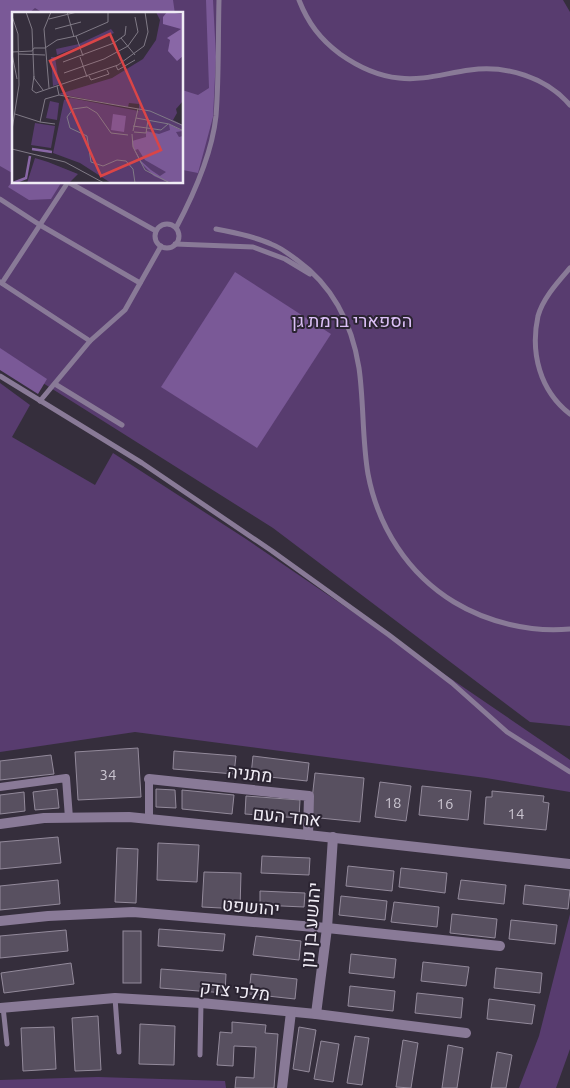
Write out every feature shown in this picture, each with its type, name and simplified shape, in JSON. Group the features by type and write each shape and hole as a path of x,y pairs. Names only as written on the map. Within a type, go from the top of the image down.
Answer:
{"street":[{"path":"0,787 66,778 69,818"},
{"path":"149,779 149,819"},
{"name":"מתניה","path":"149,779 309,796 308,835"},
{"name":"אחד העם","path":"0,824 44,818 129,817 570,864"},
{"name":"יהושע בן נון","path":"316,1014 327,928 333,838"},
{"name":"יהושפט","path":"0,921 48,916 133,912 327,928 500,946"},
{"name":"מלכי צדק","path":"1,1007 115,998 201,1003 316,1014 466,1033"},
{"path":"282,1088 291,1012"}],"lane":[{"path":"176,228 210,146 216,116 219,0"},
{"path":"299,0 315,32 331,47 364,68 381,75 400,78 425,78 488,68 522,73 559,92 570,105"},
{"path":"67,184 1,283 90,341"},
{"path":"72,184 156,231"},
{"path":"0,199 40,225 140,283"},
{"path":"175,244 179,235 176,228 173,225 165,224 158,227 155,238 161,246 170,247 175,244 253,247 285,259 323,282"},
{"path":"216,230 238,233 272,244 308,268 323,282 340,308 356,348 368,474 381,518 404,558 417,573 440,594 473,613 530,628 554,631 570,629"},
{"path":"40,401 90,341 124,310 161,246"},
{"path":"570,268 549,294 538,316 537,366 546,389 559,406 570,414"},
{"path":"0,376 142,463 272,551 452,683 507,732 570,772"},
{"path":"55,384 122,425"},
{"path":"115,998 119,1052"},
{"path":"200,1055 201,1003"},
{"path":"1,1007 7,1044"}],"green space":[{"name":"הספארי ברמת גן","path":"0,0 563,0 570,12 570,726 530,722 273,528 0,356"},
{"path":"0,383 30,405 12,437 95,485 113,453 246,539 570,760 570,792 486,778 135,732 0,752"},
{"path":"570,914 570,1049 556,1088 519,1088 539,1036"},
{"path":"98,1077 225,1081 226,1088 0,1088 0,1080"}],"shaded area":[{"path":"0,0 173,0 175,12 42,12 35,8 30,12 12,12 12,173 0,166"},
{"path":"206,0 213,0 216,57 213,117 198,173 184,170 184,91 198,95 209,88"},
{"path":"12,182 12,184 60,184 51,199 29,200 8,187"},
{"path":"235,272 331,334 257,448 161,387"},
{"path":"0,348 47,379 38,394 0,370"}],"building":[{"path":"138,748 141,797 78,800 75,752"},
{"path":"174,751 236,756 234,774 173,769"},
{"path":"51,755 54,774 0,780 0,761"},
{"path":"253,756 309,763 307,781 251,775"},
{"path":"315,773 364,778 360,822 310,817"},
{"path":"380,782 411,786 406,821 375,817"},
{"path":"422,786 471,791 468,820 419,815"},
{"path":"57,789 59,808 35,810 33,792"},
{"path":"156,789 175,790 176,808 156,807"},
{"path":"182,790 234,795 232,814 182,809"},
{"path":"492,791 544,796 543,802 549,803 546,830 484,824 486,797 492,797"},
{"path":"24,792 25,811 0,814 0,795"},
{"path":"246,796 300,800 299,818 245,814"},
{"path":"58,837 61,863 0,869 0,842"},
{"path":"158,843 199,845 197,882 157,880"},
{"path":"117,848 138,849 136,903 115,902"},
{"path":"262,856 310,858 309,875 261,873"},
{"path":"348,866 394,871 392,891 346,886"},
{"path":"401,868 447,873 445,893 399,887"},
{"path":"204,872 241,873 240,909 202,907"},
{"path":"58,880 60,904 0,910 0,886"},
{"path":"461,880 506,885 504,904 458,899"},
{"path":"525,885 570,890 568,909 523,904"},
{"path":"260,891 305,893 304,907 260,905"},
{"path":"341,896 387,901 385,920 339,915"},
{"path":"394,902 439,907 437,927 391,922"},
{"path":"452,914 497,919 495,938 450,933"},
{"path":"511,920 557,925 555,944 509,939"},
{"path":"159,929 225,934 223,951 158,946"},
{"path":"66,930 68,951 0,958 0,936"},
{"path":"123,931 141,931 141,983 123,983"},
{"path":"256,936 301,941 299,960 253,955"},
{"path":"351,954 396,959 394,978 349,973"},
{"path":"423,962 469,967 466,986 421,981"},
{"path":"71,963 74,984 4,993 1,973"},
{"path":"496,968 542,973 540,993 494,988"},
{"path":"161,969 226,974 225,993 160,988"},
{"path":"251,974 297,979 295,999 249,994"},
{"path":"350,986 395,991 393,1011 348,1006"},
{"path":"417,993 463,998 461,1018 415,1013"},
{"path":"489,999 535,1005 532,1024 487,1019"},
{"path":"98,1016 101,1070 75,1071 72,1018"},
{"path":"232,1022 266,1025 265,1033 278,1034 274,1088 235,1088 236,1077 254,1078 256,1047 234,1046 233,1066 217,1065 220,1032 232,1033"},
{"path":"140,1024 175,1026 174,1065 139,1064"},
{"path":"54,1027 56,1069 23,1071 21,1028"},
{"path":"299,1027 316,1030 309,1072 293,1069"},
{"path":"355,1036 369,1038 362,1085 347,1083"},
{"path":"403,1040 418,1043 411,1088 396,1087"},
{"path":"321,1041 339,1044 333,1082 314,1079"},
{"path":"448,1045 463,1048 457,1088 442,1088"},
{"path":"497,1052 512,1055 506,1088 491,1088"}]}
